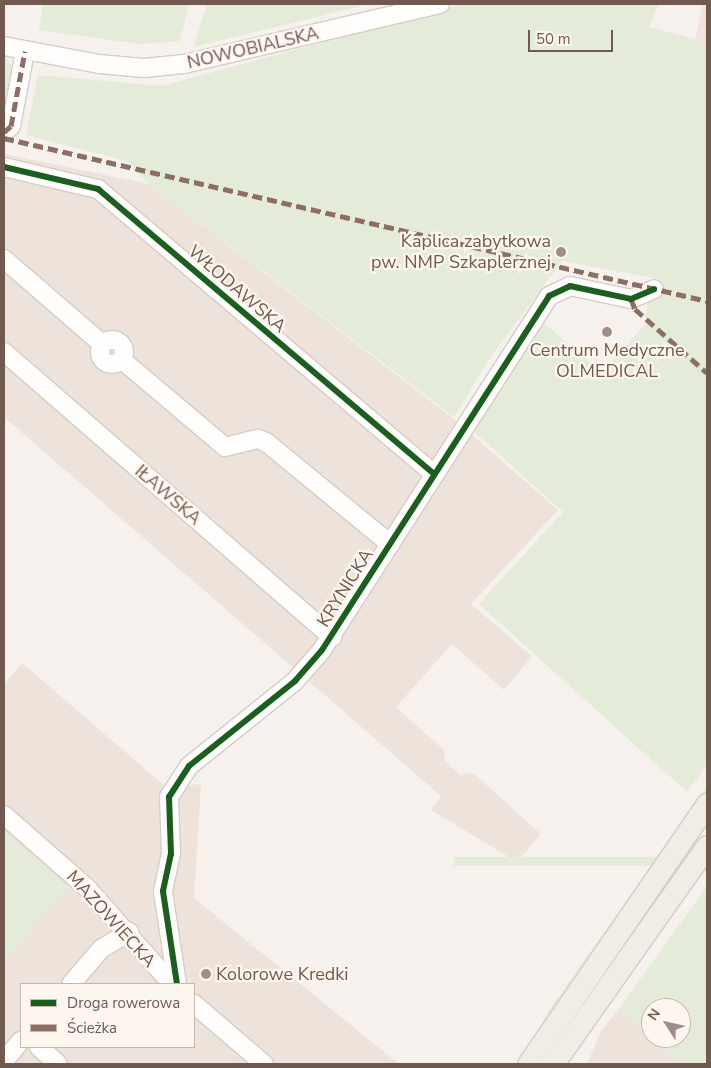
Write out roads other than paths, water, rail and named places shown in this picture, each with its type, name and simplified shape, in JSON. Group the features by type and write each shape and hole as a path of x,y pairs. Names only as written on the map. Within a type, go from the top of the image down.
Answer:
{"main road":[{"path":"528,1064 707,804"},
{"path":"553,1064 707,846"}],"street":[{"name":"NOWOBIALSKA","path":"4,46 25,51 126,66 184,64 400,9 440,4"},
{"path":"4,132 11,126 25,51"},
{"name":"WŁODAWSKA","path":"4,167 98,189 432,472"},
{"path":"4,259 102,344 100,355 104,362 121,360 225,446 258,439 266,442 390,544"},
{"name":"KRYNICKA","path":"177,983 164,908 171,854 169,797 194,760 295,680 332,637 432,472 549,296 570,286 631,299 654,289"},
{"name":"IŁAWSKA","path":"4,352 332,637"},
{"name":"MAZOWIECKA","path":"4,815 80,881 129,932 171,983"},
{"path":"71,983 101,949 129,932"},
{"path":"195,1005 264,1064"},
{"path":"4,1062 20,1042"},
{"path":"40,1048 58,1064"}],"place":[{"name":"Kaplica zabytkowa pw. NMP Szkaplerznej","path":"561,252"},
{"name":"Centrum Medyczne OLMEDICAL","path":"607,332"},
{"name":"Kolorowe Kredki","path":"206,974"}]}
